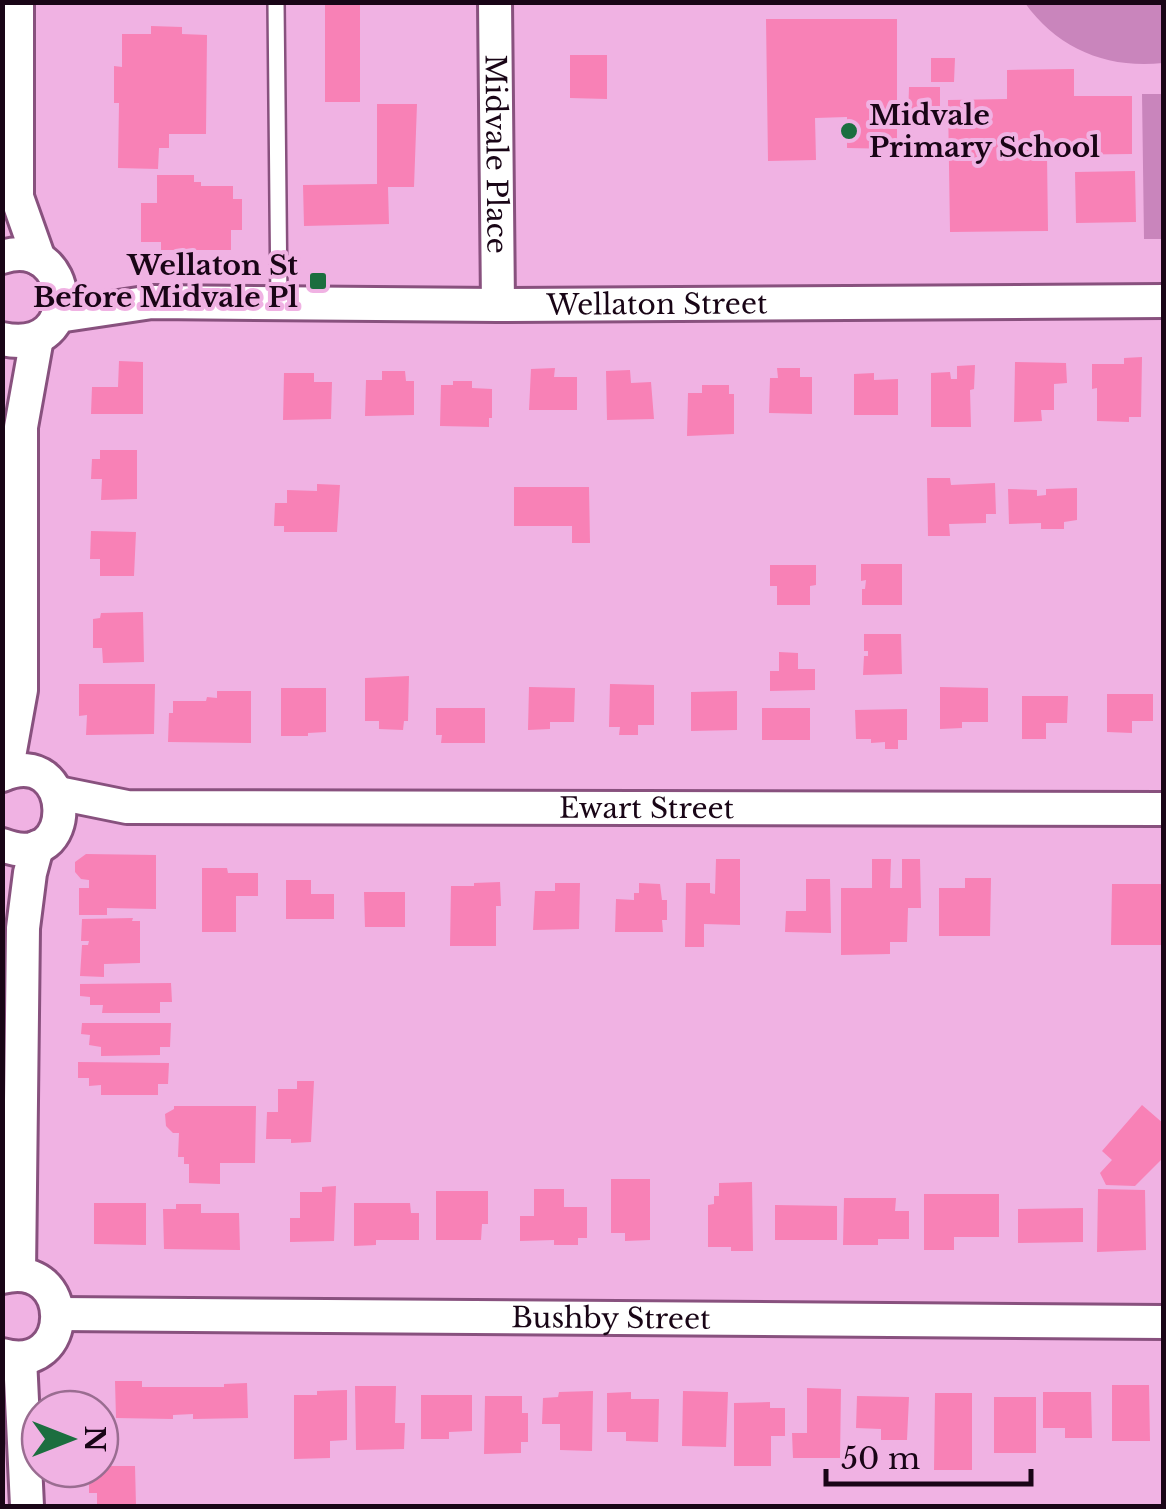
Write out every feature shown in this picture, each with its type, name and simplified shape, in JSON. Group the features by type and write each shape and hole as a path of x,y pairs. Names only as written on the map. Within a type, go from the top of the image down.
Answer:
{"street":[{"path":"2,237 17,196 17,2"},
{"name":"Midvale Place","path":"495,2 498,305"},
{"path":"17,196 62,300 47,327 21,427"},
{"name":"Wellaton Street","path":"2,257 24,254 49,271 152,302"},
{"name":"Wellaton Street","path":"2,339 18,342 47,327 152,302 498,305 1164,301"},
{"path":"2,348 21,427 21,690 30,873 24,928 11,1276 31,1277 50,1291 59,1314 52,1339 44,1349 33,1356 11,1356 28,1506"},
{"name":"Ewart Street","path":"26,810 1164,809"},
{"name":"Bushby Street","path":"59,1314 1164,1322"}],"lane":[{"path":"276,2 278,305"}],"shaded area":[{"path":"1025,3 1163,3 1163,63 1122,63 1085,52 1053,33"},
{"path":"1142,94 1163,94 1163,239 1144,239"}],"building":[{"path":"325,2 360,2 360,102 325,102"},
{"path":"766,19 897,19 897,149 847,148 847,117 815,118 816,160 768,161"},
{"path":"151,26 182,27 182,34 207,35 206,134 169,134 169,148 159,148 158,169 118,168 119,103 114,103 114,66 122,67 122,34 151,34"},
{"path":"570,55 607,55 607,99 570,98"},
{"path":"931,58 955,58 954,82 931,82"},
{"path":"1074,69 1074,96 1132,96 1132,154 1047,155 1048,231 950,232 948,100 1007,99 1007,70"},
{"path":"909,87 940,87 940,118 908,118"},
{"path":"377,104 417,104 414,187 388,187 389,224 304,226 303,185 377,184"},
{"path":"1135,171 1136,222 1076,223 1075,172"},
{"path":"157,175 194,175 194,182 201,182 201,186 233,186 233,199 242,199 242,230 231,230 231,250 161,250 161,242 141,242 141,203 157,203"},
{"path":"1142,357 1141,417 1129,417 1129,422 1097,421 1092,364 1124,364 1124,358"},
{"path":"119,361 143,362 143,414 91,414 92,387 118,387"},
{"path":"1015,362 1066,363 1067,383 1054,384 1054,410 1041,410 1042,421 1014,422"},
{"path":"975,365 974,389 970,390 971,427 931,427 931,373 950,372 951,379 957,379 957,366"},
{"path":"555,368 554,377 577,377 577,410 529,410 531,369"},
{"path":"777,368 800,368 800,377 812,377 812,414 769,413 770,378 778,378"},
{"path":"630,370 631,383 651,382 654,419 607,420 606,371"},
{"path":"382,371 405,371 406,381 414,381 414,415 365,416 366,380 382,380"},
{"path":"284,373 314,373 314,382 332,382 331,419 283,420"},
{"path":"874,373 874,380 898,379 898,415 854,415 854,374"},
{"path":"453,381 472,381 472,388 492,389 489,427 440,426 441,385 453,385"},
{"path":"702,385 729,385 729,394 734,394 734,434 687,436 688,393 702,393"},
{"path":"100,450 137,450 137,499 101,500 102,479 91,479 92,459 100,459"},
{"path":"927,478 950,478 951,485 995,483 996,514 986,514 986,523 949,524 950,536 928,536"},
{"path":"317,484 340,485 337,532 284,532 284,526 274,526 275,503 287,503 287,490 317,491"},
{"path":"514,487 589,487 590,543 572,543 572,526 514,526"},
{"path":"1077,488 1077,520 1064,522 1064,529 1041,529 1041,523 1009,524 1008,489 1037,490 1037,496 1046,495 1046,489"},
{"path":"91,531 136,532 134,576 100,576 100,559 90,559"},
{"path":"861,564 902,564 902,605 862,605 866,580 861,581"},
{"path":"770,565 816,565 810,605 777,605 777,586 770,586"},
{"path":"143,612 144,662 103,663 102,648 93,648 93,619 100,618 101,613"},
{"path":"864,634 901,634 902,674 863,675 864,656 868,656 868,651 864,651"},
{"path":"779,652 798,653 798,669 815,669 815,690 770,691 770,671 779,671"},
{"path":"409,676 408,721 404,721 403,730 379,729 379,721 365,721 365,678"},
{"path":"79,684 155,684 154,734 86,735 87,715 79,716"},
{"path":"610,684 654,685 654,725 638,725 638,735 619,735 620,727 609,727"},
{"path":"529,687 575,688 574,722 550,722 550,729 528,730"},
{"path":"940,687 988,688 988,722 962,722 962,728 940,729"},
{"path":"281,688 326,688 326,732 281,736"},
{"path":"217,691 251,691 251,743 168,742 173,701 206,701 207,697 217,698"},
{"path":"737,691 737,730 691,731 691,692"},
{"path":"1107,694 1153,694 1153,721 1132,721 1132,733 1107,732"},
{"path":"1022,696 1068,696 1067,723 1046,723 1046,739 1022,739"},
{"path":"436,708 485,708 485,743 441,743 442,735 436,735"},
{"path":"762,708 810,708 810,740 762,740"},
{"path":"907,709 907,740 898,740 898,749 885,749 885,742 856,739 855,710"},
{"path":"86,854 156,855 156,909 107,908 107,915 79,915 79,888 89,888 89,880 81,879 75,872 75,862"},
{"path":"716,859 740,859 740,925 704,924 704,947 685,947 686,883 710,883 710,893 715,894"},
{"path":"872,859 891,859 890,888 902,888 902,859 920,859 921,908 908,908 907,942 890,942 890,954 841,955 841,888 872,888"},
{"path":"202,868 258,873 258,896 236,896 236,932 202,932"},
{"path":"965,878 991,878 990,936 939,936 939,888 965,888"},
{"path":"806,879 830,879 831,933 785,932 786,911 806,911"},
{"path":"286,880 311,880 311,894 334,894 334,919 286,919"},
{"path":"500,882 496,946 450,946 451,886"},
{"path":"555,883 580,883 579,929 533,930 535,891 555,891"},
{"path":"639,883 660,884 662,900 667,900 663,932 615,932 616,899 634,900"},
{"path":"1112,884 1164,884 1164,945 1111,945"},
{"path":"364,892 405,892 405,927 365,927"},
{"path":"133,918 132,921 140,921 140,963 104,964 104,977 80,976 82,945 89,941 81,941 82,919"},
{"path":"171,983 172,1002 160,1002 160,1013 102,1013 103,1005 90,1005 90,997 80,996 80,984"},
{"path":"82,1023 171,1023 170,1047 160,1047 160,1055 101,1056 101,1047 89,1045 90,1035 81,1034"},
{"path":"78,1062 169,1063 168,1084 158,1084 158,1095 101,1095 101,1085 89,1086 89,1078 78,1078"},
{"path":"297,1081 314,1081 311,1142 266,1139 267,1112 278,1112 278,1089 297,1089"},
{"path":"1142,1105 1164,1124 1164,1157 1135,1186 1106,1185 1100,1173 1112,1160 1102,1151"},
{"path":"174,1106 256,1106 255,1163 220,1163 220,1184 189,1183 189,1164 184,1164 184,1157 178,1157 179,1133 166,1126 165,1114"},
{"path":"611,1179 650,1179 650,1240 625,1241 625,1233 611,1233"},
{"path":"752,1182 753,1251 708,1247 708,1205 714,1204 714,1196 719,1196 719,1183"},
{"path":"336,1186 334,1241 290,1242 290,1218 300,1218 300,1192 322,1192 322,1187"},
{"path":"534,1189 564,1189 564,1207 587,1207 587,1238 578,1238 578,1245 554,1245 554,1240 520,1241 520,1216 534,1216"},
{"path":"1098,1189 1145,1190 1146,1250 1097,1252"},
{"path":"436,1191 488,1191 488,1224 482,1224 481,1240 436,1240"},
{"path":"924,1194 999,1194 999,1237 954,1237 954,1250 924,1250"},
{"path":"844,1198 896,1198 895,1211 909,1211 909,1239 878,1239 878,1245 843,1245"},
{"path":"94,1203 146,1203 146,1245 94,1244"},
{"path":"354,1203 410,1203 411,1213 419,1213 419,1240 376,1240 376,1245 354,1246"},
{"path":"176,1204 201,1204 201,1213 239,1213 240,1250 164,1249 163,1209 176,1209"},
{"path":"775,1205 837,1206 837,1240 775,1240"},
{"path":"1083,1208 1083,1242 1018,1243 1018,1209"},
{"path":"115,1381 142,1381 142,1387 224,1387 247,1383 248,1418 193,1419 193,1414 173,1415 173,1419 120,1418 120,1389 115,1389"},
{"path":"1112,1385 1149,1385 1150,1441 1112,1441"},
{"path":"355,1386 396,1386 395,1423 405,1423 404,1449 356,1450"},
{"path":"807,1388 841,1389 840,1458 793,1458 792,1433 807,1433"},
{"path":"347,1390 347,1440 330,1441 330,1458 294,1459 294,1395"},
{"path":"593,1391 592,1451 560,1450 560,1424 542,1424 543,1398 558,1397 559,1392"},
{"path":"683,1391 728,1392 726,1447 682,1446"},
{"path":"631,1392 631,1399 659,1399 658,1442 626,1441 626,1432 607,1432 607,1393"},
{"path":"1043,1392 1091,1392 1092,1438 1065,1438 1065,1428 1043,1428"},
{"path":"935,1393 972,1393 972,1470 934,1470"},
{"path":"421,1395 472,1395 472,1431 449,1432 449,1439 421,1439"},
{"path":"485,1396 522,1396 522,1413 528,1413 528,1442 521,1442 521,1453 484,1454"},
{"path":"857,1396 909,1397 907,1440 881,1440 881,1429 856,1428"},
{"path":"994,1397 1036,1397 1036,1453 994,1453"},
{"path":"770,1402 770,1408 785,1408 785,1436 771,1436 771,1466 734,1466 734,1403"},
{"path":"120,1466 135,1466 136,1506 97,1506 97,1493 89,1493 89,1489 120,1489"}],"place":[{"name":"Midvale Primary School","path":"849,131"},
{"name":"Wellaton St Before Midvale Pl","path":"318,281"}]}
